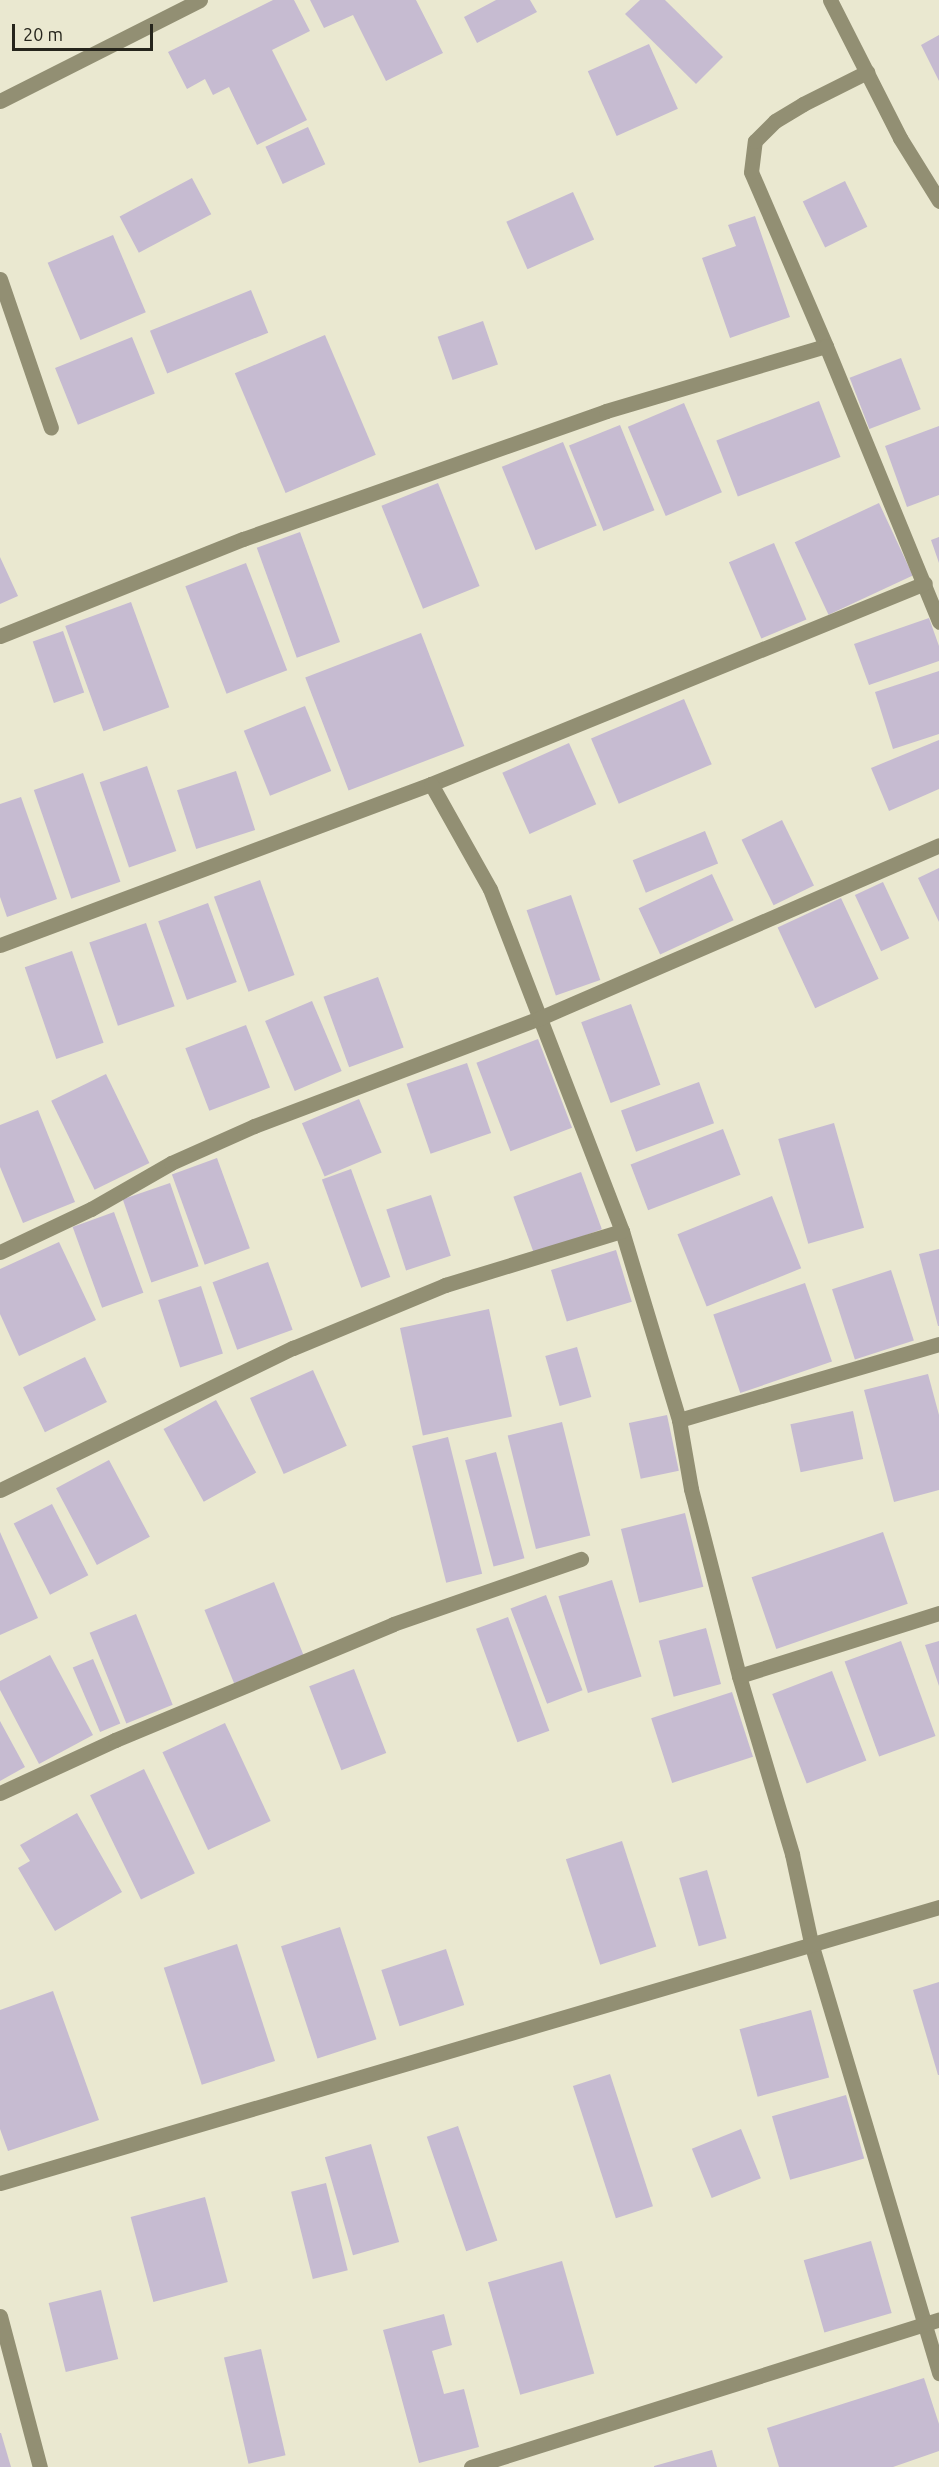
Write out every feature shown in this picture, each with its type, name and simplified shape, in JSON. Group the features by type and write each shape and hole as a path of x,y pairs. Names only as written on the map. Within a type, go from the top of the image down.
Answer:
{"street":[{"path":"0,101 200,0"},
{"path":"830,0 900,138 939,201"},
{"path":"867,72 803,104 775,121 756,141 752,172 925,583 939,622"},
{"path":"0,279 51,428"},
{"path":"0,636 243,539 595,415 826,346"},
{"path":"0,945 431,783 925,583"},
{"path":"431,783 490,889 621,1231 679,1420 691,1489 739,1676 792,1854 811,1943 932,2321 939,2373"},
{"path":"0,1252 91,1209 171,1163 254,1126 540,1018 939,845"},
{"path":"0,1490 292,1348 445,1285 621,1231"},
{"path":"679,1420 939,1344"},
{"path":"0,1793 135,1731 393,1624 581,1559"},
{"path":"739,1676 939,1613"},
{"path":"0,2183 939,1907"},
{"path":"0,2316 40,2467"},
{"path":"471,2467 932,2321"}],"building":[{"path":"273,0 294,0 310,31 272,50 307,120 257,145 229,87 213,95 205,79 187,89 168,52"},
{"path":"310,0 416,0 443,53 386,81 353,15 324,28"},
{"path":"496,0 530,0 537,12 477,43 464,17"},
{"path":"640,0 665,0 723,57 696,84 625,14"},
{"path":"939,35 939,81 921,45"},
{"path":"649,44 678,109 617,136 588,71"},
{"path":"308,127 325,164 283,184 265,147"},
{"path":"192,178 211,214 139,253 120,216"},
{"path":"845,181 867,227 825,247 803,202"},
{"path":"573,192 594,240 527,269 506,222"},
{"path":"755,216 790,317 730,338 702,258 736,246 728,225"},
{"path":"113,235 146,312 80,340 48,263"},
{"path":"251,290 268,333 167,373 150,331"},
{"path":"483,321 498,364 453,380 438,337"},
{"path":"325,335 376,455 286,493 235,373"},
{"path":"132,337 155,394 78,425 55,368"},
{"path":"901,358 921,409 869,429 850,378"},
{"path":"819,401 841,457 738,496 716,440"},
{"path":"684,403 722,492 666,516 628,427"},
{"path":"620,425 654,510 603,531 569,446"},
{"path":"939,426 939,495 907,507 885,446"},
{"path":"563,442 597,525 536,550 502,467"},
{"path":"438,483 480,586 423,609 381,506"},
{"path":"879,503 913,576 829,615 795,542"},
{"path":"300,532 340,642 297,658 257,548"},
{"path":"939,537 939,563 931,540"},
{"path":"774,543 806,619 761,639 729,562"},
{"path":"0,557 18,596 0,604"},
{"path":"246,563 287,670 227,694 185,586"},
{"path":"131,602 169,707 104,731 65,626"},
{"path":"929,618 939,646 939,661 869,685 854,644"},
{"path":"63,631 84,692 54,703 33,641"},
{"path":"421,633 464,746 349,790 305,677"},
{"path":"939,671 939,734 893,749 875,692"},
{"path":"684,699 712,764 619,804 591,738"},
{"path":"305,706 331,771 270,796 244,731"},
{"path":"939,740 939,789 889,811 871,768"},
{"path":"569,743 596,804 530,834 502,773"},
{"path":"147,766 176,851 129,867 100,782"},
{"path":"236,771 255,830 196,849 177,790"},
{"path":"83,773 120,882 71,899 34,790"},
{"path":"21,797 57,899 7,917 0,897 0,804"},
{"path":"782,820 814,886 774,905 742,840"},
{"path":"705,831 718,863 646,893 633,860"},
{"path":"939,868 939,922 918,878"},
{"path":"712,874 734,920 660,954 639,908"},
{"path":"260,880 295,975 248,992 214,897"},
{"path":"883,882 909,938 881,951 855,895"},
{"path":"571,895 600,980 556,995 527,910"},
{"path":"841,898 879,979 815,1008 778,928"},
{"path":"208,903 237,982 187,1000 158,921"},
{"path":"146,923 175,1006 118,1026 89,943"},
{"path":"72,951 104,1043 56,1059 25,967"},
{"path":"378,977 404,1047 349,1067 323,997"},
{"path":"312,1001 342,1071 295,1091 265,1021"},
{"path":"631,1004 660,1085 611,1103 581,1022"},
{"path":"246,1025 270,1088 209,1111 185,1048"},
{"path":"538,1039 572,1128 510,1151 476,1063"},
{"path":"467,1063 491,1133 431,1154 406,1084"},
{"path":"106,1074 149,1163 95,1190 51,1101"},
{"path":"699,1082 714,1123 636,1152 621,1110"},
{"path":"359,1099 382,1152 325,1177 302,1123"},
{"path":"38,1110 75,1202 23,1223 0,1167 0,1125"},
{"path":"834,1123 864,1228 808,1244 778,1139"},
{"path":"723,1129 741,1175 648,1210 631,1164"},
{"path":"217,1158 250,1248 205,1265 172,1174"},
{"path":"351,1169 390,1277 361,1288 322,1180"},
{"path":"581,1172 602,1229 534,1254 513,1197"},
{"path":"170,1183 199,1266 151,1282 123,1199"},
{"path":"431,1195 451,1256 406,1270 386,1210"},
{"path":"772,1196 801,1268 707,1307 677,1234"},
{"path":"114,1212 143,1293 102,1308 73,1227"},
{"path":"59,1242 96,1320 19,1356 0,1314 0,1269"},
{"path":"939,1249 939,1326 938,1326 919,1254"},
{"path":"616,1250 632,1302 567,1322 551,1270"},
{"path":"268,1262 293,1330 237,1350 213,1282"},
{"path":"891,1270 914,1340 855,1360 832,1289"},
{"path":"805,1283 832,1361 740,1393 713,1315"},
{"path":"201,1286 223,1354 180,1367 158,1300"},
{"path":"489,1309 512,1417 423,1436 400,1328"},
{"path":"577,1347 591,1397 560,1406 545,1356"},
{"path":"85,1357 107,1402 45,1432 23,1387"},
{"path":"313,1370 347,1446 284,1474 250,1398"},
{"path":"928,1374 939,1415 939,1490 894,1502 864,1390"},
{"path":"216,1400 256,1473 204,1502 164,1429"},
{"path":"853,1411 863,1459 801,1472 790,1424"},
{"path":"667,1415 679,1471 641,1479 629,1423"},
{"path":"562,1422 590,1536 536,1549 508,1436"},
{"path":"448,1437 482,1574 446,1583 412,1446"},
{"path":"496,1452 524,1558 494,1567 465,1460"},
{"path":"109,1460 150,1537 97,1565 56,1488"},
{"path":"52,1504 88,1575 50,1595 14,1524"},
{"path":"685,1513 703,1587 639,1603 621,1529"},
{"path":"0,1532 38,1618 0,1635"},
{"path":"883,1532 908,1604 776,1649 752,1577"},
{"path":"612,1580 642,1677 588,1693 558,1596"},
{"path":"274,1582 304,1655 234,1683 204,1610"},
{"path":"546,1595 583,1690 547,1704 511,1609"},
{"path":"136,1614 173,1705 126,1724 90,1633"},
{"path":"508,1617 549,1731 517,1742 476,1629"},
{"path":"706,1628 721,1684 674,1697 659,1641"},
{"path":"901,1641 936,1736 879,1756 845,1662"},
{"path":"939,1641 939,1686 925,1645"},
{"path":"50,1655 93,1735 39,1764 0,1690 0,1681"},
{"path":"93,1659 120,1723 100,1732 73,1668"},
{"path":"354,1669 386,1753 341,1770 309,1686"},
{"path":"832,1671 866,1761 807,1784 772,1694"},
{"path":"732,1692 753,1757 672,1783 651,1718"},
{"path":"0,1721 25,1767 0,1781"},
{"path":"225,1723 271,1821 208,1850 162,1752"},
{"path":"144,1769 195,1873 141,1900 90,1795"},
{"path":"77,1813 122,1892 55,1931 18,1868 30,1861 20,1845"},
{"path":"622,1841 656,1947 600,1965 566,1859"},
{"path":"707,1870 727,1938 699,1946 679,1878"},
{"path":"340,1927 376,2039 317,2058 281,1946"},
{"path":"237,1944 275,2061 202,2085 164,1968"},
{"path":"446,1949 464,2005 400,2026 381,1970"},
{"path":"939,1982 939,2075 938,2075 913,1990"},
{"path":"53,1991 99,2120 8,2151 0,2129 0,2010"},
{"path":"811,2010 829,2078 758,2097 740,2029"},
{"path":"610,2074 653,2206 616,2218 573,2086"},
{"path":"846,2095 864,2158 790,2180 772,2116"},
{"path":"458,2126 497,2240 466,2251 427,2137"},
{"path":"741,2129 761,2178 712,2198 692,2149"},
{"path":"371,2144 399,2242 353,2255 325,2157"},
{"path":"326,2183 348,2270 313,2279 291,2192"},
{"path":"205,2197 228,2282 153,2302 131,2217"},
{"path":"871,2241 892,2313 824,2332 804,2260"},
{"path":"562,2261 594,2373 520,2395 488,2282"},
{"path":"101,2290 118,2359 66,2372 49,2303"},
{"path":"444,2314 452,2345 432,2351 444,2394 464,2389 479,2447 419,2463 383,2330"},
{"path":"261,2349 286,2455 248,2464 224,2358"},
{"path":"924,2378 939,2424 939,2451 893,2467 779,2467 767,2428"},
{"path":"1,2433 11,2467 0,2467"},
{"path":"712,2450 717,2467 654,2467 654,2466"}]}
